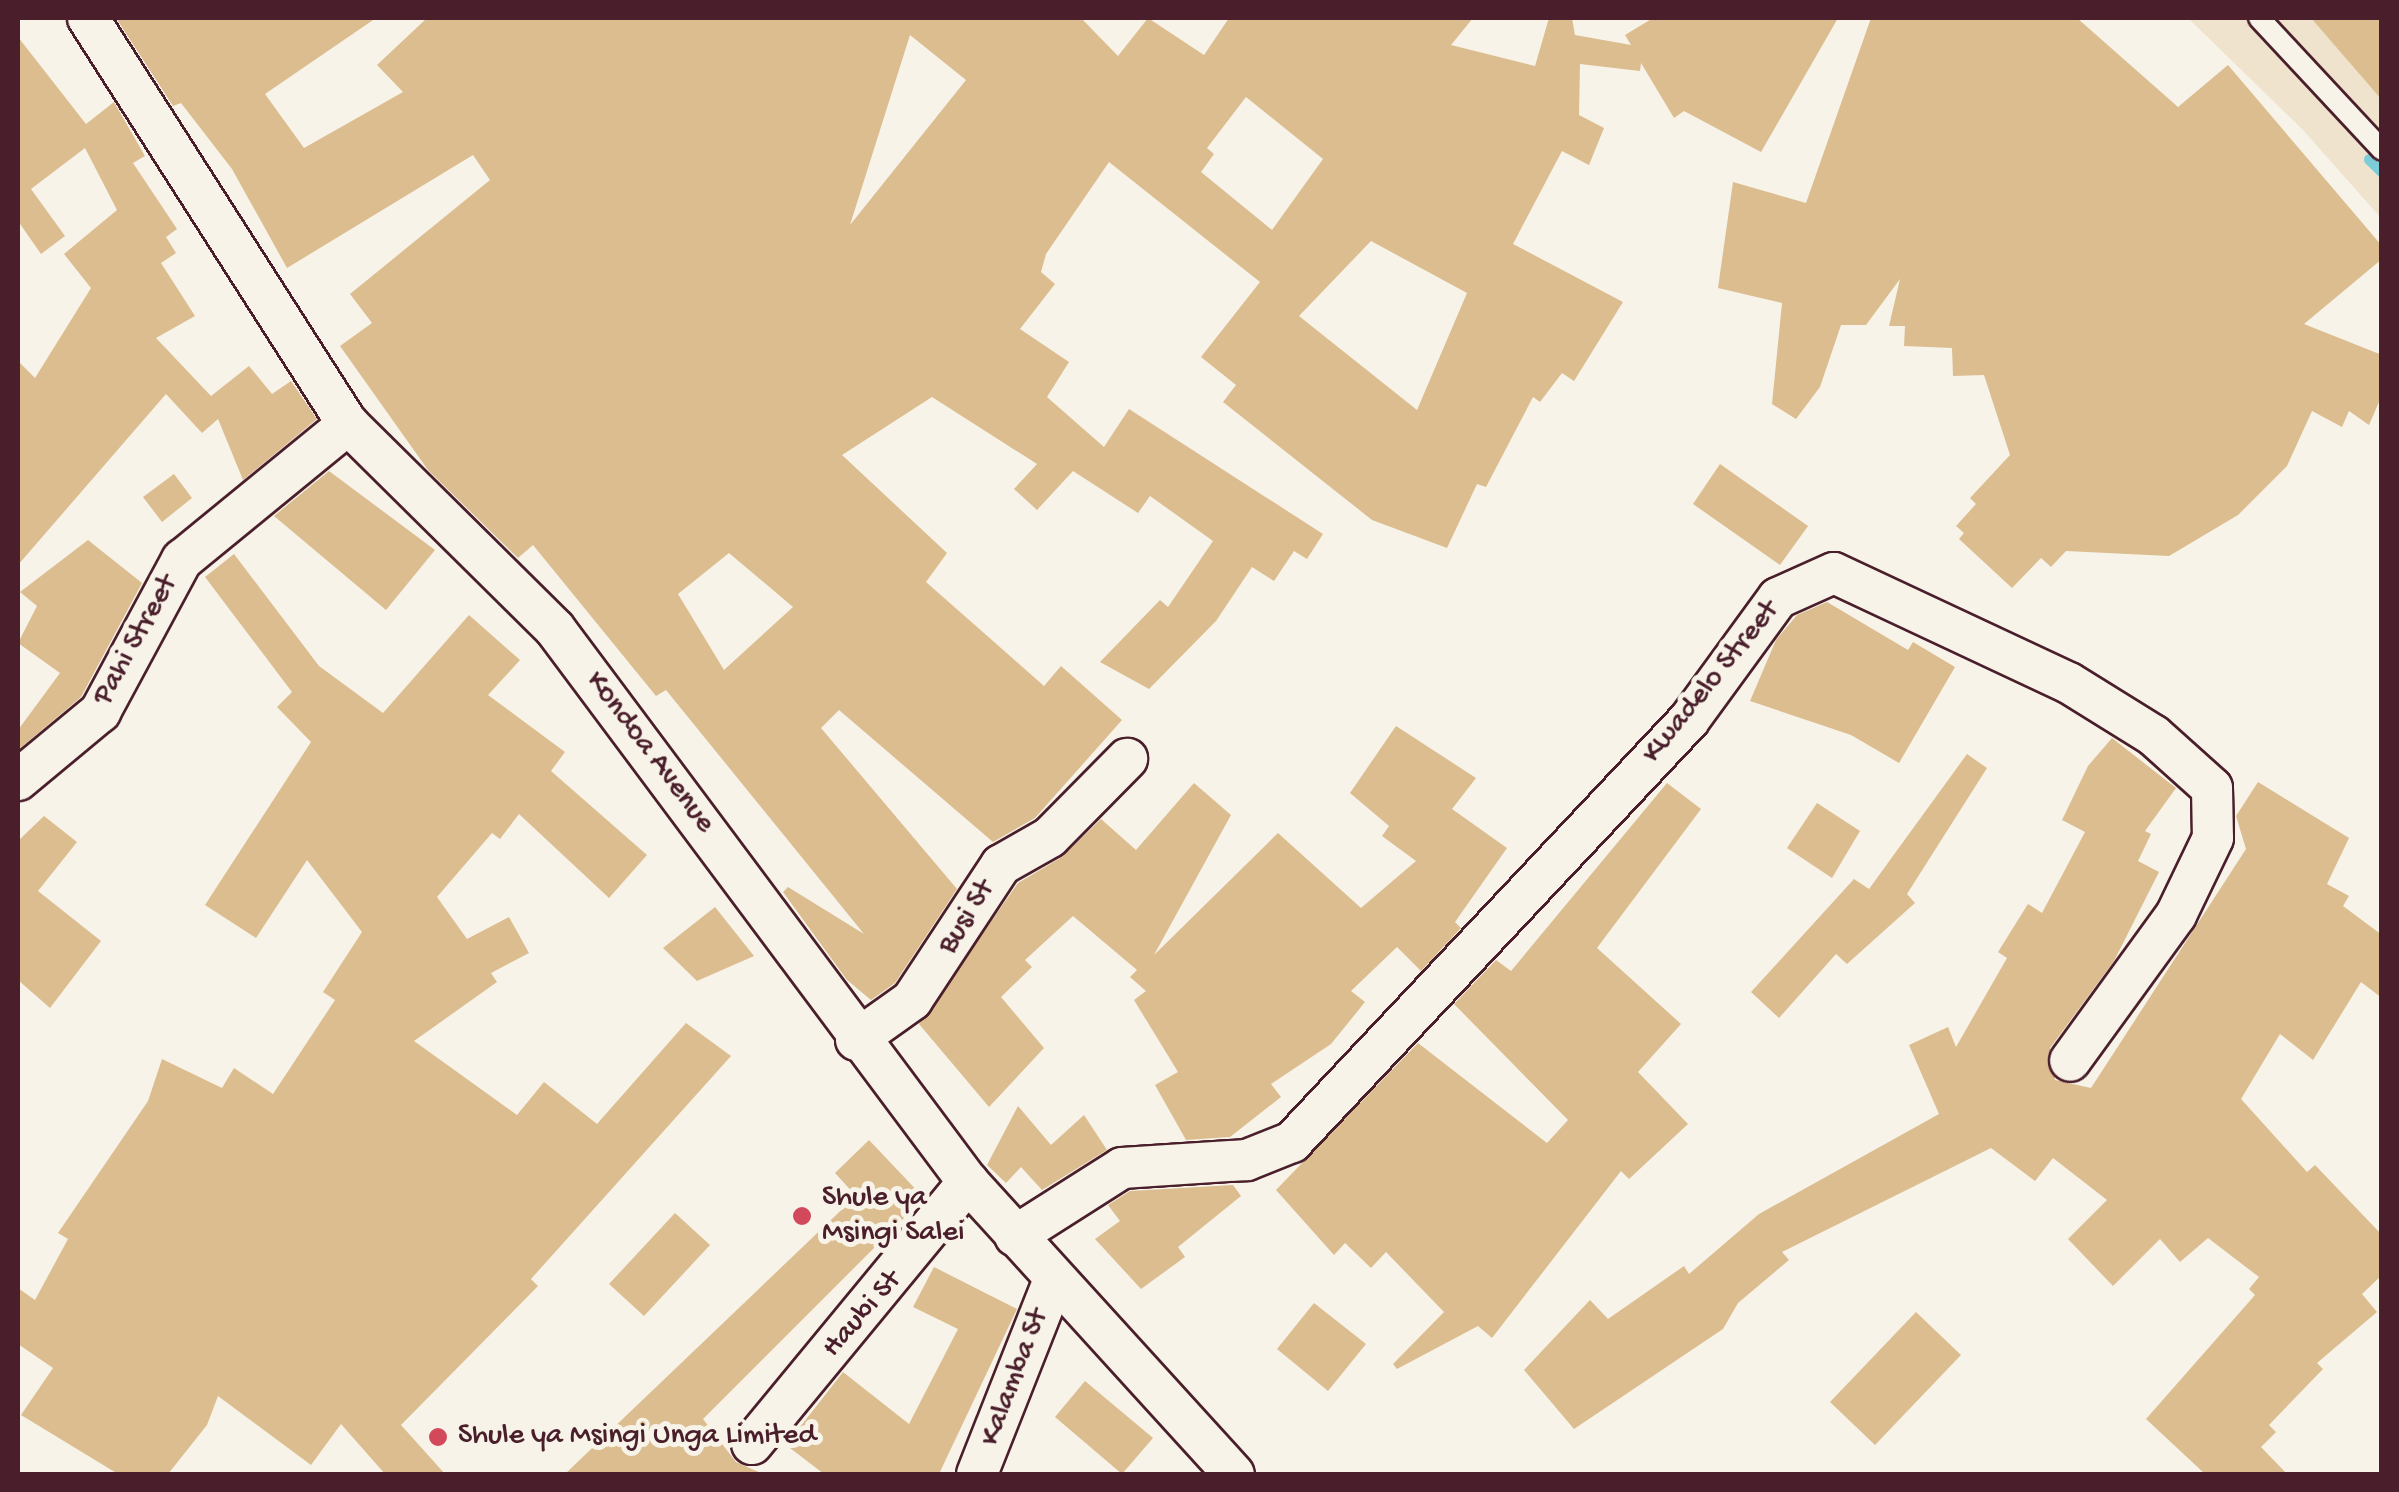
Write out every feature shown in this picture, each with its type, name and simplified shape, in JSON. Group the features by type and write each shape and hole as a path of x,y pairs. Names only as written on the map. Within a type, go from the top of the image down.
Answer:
{"street":[{"name":"Kondoa Avenue","path":"88,18 348,424 555,629 856,1040 968,1182 1234,1474"},
{"name":"Pahi Street","path":"18,780 100,712 182,560 348,424"},
{"name":"Kwadelo Street","path":"1015,1236 1122,1168 1247,1160 1292,1142 1689,720 1778,598 1834,573 2068,683 2153,736 2212,788 2213,838 2176,915 2070,1061"},
{"name":"Busi St","path":"856,1040 912,1000 1001,866 1050,837 1127,759"},
{"name":"Haubi St","path":"752,1444 968,1182"},
{"name":"Kalamba St","path":"977,1474 1054,1280"}],"lane":[{"path":"2259,18 2382,150"}],"shaded area":[{"path":"2188,18 2381,18 2381,218 2303,130"}],"building":[{"path":"116,18 376,18 265,94 304,148 403,92 377,65 427,18 1081,18 1118,56 1148,18 1204,55 1229,18 1473,18 1451,45 1535,66 1549,18 1572,18 1575,35 1631,45 1625,35 1653,18 1838,18 1761,152 1684,111 1674,118 1641,63 1640,71 1580,64 1579,115 1604,128 1589,165 1562,151 1513,244 1623,302 1574,381 1562,373 1540,402 1533,397 1486,487 1477,484 1447,548 1372,520 1223,402 1236,385 1201,357 1260,282 1109,162 1046,254 1041,272 1055,284 1020,329 1069,362 1047,397 1104,447 1129,409 1323,534 1307,559 1294,551 1274,581 1252,567 1216,621 1149,689 1100,662 1160,600 1168,607 1213,541 1150,496 1138,513 1073,471 1037,510 1014,489 1037,464 932,397 842,455 947,553 926,582 1044,686 1061,666 1122,720 1035,818 993,842 839,710 821,728 957,889 895,983 871,1000 847,980 783,892 788,887 864,934 666,690 656,696 533,545 518,558 428,470 340,346 372,323 350,294 490,180 473,155 287,268 232,169 181,103 173,106","holes":["910,35 966,80 850,225","1246,97 1323,159 1272,230 1201,172 1214,154 1207,148","1371,241 1467,293 1417,410 1299,316","729,553 793,607 724,670 678,594"]},
{"path":"1871,18 2077,18 2178,107 2228,65 2382,246 2382,259 2304,324 2382,355 2382,395 2369,425 2349,411 2342,427 2312,411 2287,466 2238,515 2169,556 2066,551 2051,567 2041,558 2012,588 1959,539 1964,533 1956,526 1976,504 1970,498 2010,455 1984,375 1953,376 1952,348 1904,346 1905,326 1889,326 1900,279 1866,325 1841,325 1820,387 1796,419 1772,404 1782,303 1718,288 1733,182 1806,203"},
{"path":"2311,18 2382,18 2382,100"},
{"path":"18,37 86,124 114,102 145,156 133,163 177,229 166,237 176,253 161,263 195,316 156,338 211,396 249,366 272,394 291,381 317,419 243,480 218,419 202,433 166,394 18,565 18,361 35,378 91,288 64,254 117,210 85,148 31,189 65,236 41,254 18,221"},
{"path":"1720,464 1808,526 1780,565 1693,504"},
{"path":"329,471 435,550 386,610 274,516"},
{"path":"174,474 192,498 162,522 143,497"},
{"path":"88,540 142,583 81,697 18,750 18,730 60,673 18,643 37,606 20,592"},
{"path":"234,554 319,666 383,713 469,615 520,660 488,695 565,752 551,771 647,855 609,898 519,814 500,839 492,833 437,897 467,939 509,917 529,953 491,973 497,982 414,1041 517,1115 544,1082 597,1124 686,1023 731,1056 531,1279 538,1286 401,1425 445,1474 385,1474 341,1424 311,1465 218,1396 207,1425 168,1474 118,1474 21,1415 53,1368 18,1344 18,1288 35,1300 68,1239 58,1233 148,1101 162,1059 222,1088 234,1068 273,1094 335,1000 323,992 362,932 307,860 256,938 205,905 311,742 277,707 292,692 205,577"},
{"path":"1827,602 1908,650 1913,642 1955,667 1899,763 1851,735 1750,701 1776,640 1797,615"},
{"path":"1396,726 1476,778 1452,809 1507,848 1455,922 1461,928 1421,971 1397,947 1351,991 1365,1002 1331,1044 1271,1084 1281,1097 1230,1137 1186,1140 1155,1085 1178,1072 1134,1000 1146,991 1130,977 1137,970 1073,916 1025,960 1032,967 1001,997 1044,1048 989,1107 919,1024 1018,883 1062,857 1101,819 1136,850 1194,783 1231,815 1154,955 1278,833 1361,908 1416,861 1382,836 1389,826 1350,793"},
{"path":"2112,738 2176,788 2145,831 2151,834 2138,861 2159,872 2114,961 2050,1048 2055,1080 2091,1088 2246,849 2236,816 2258,782 2349,838 2327,884 2349,896 2343,906 2382,935 2382,998 2361,982 2313,1060 2280,1034 2241,1099 2307,1172 2315,1165 2382,1235 2382,1275 2362,1294 2377,1312 2317,1363 2323,1369 2269,1425 2276,1432 2261,1447 2287,1474 2205,1474 2146,1419 2255,1295 2249,1289 2259,1277 2208,1238 2180,1262 2160,1239 2113,1286 2068,1239 2107,1200 2053,1158 2035,1181 1991,1148 1782,1252 1789,1260 1738,1303 1723,1329 1574,1429 1524,1370 1590,1300 1608,1319 1684,1266 1689,1274 1759,1214 1939,1114 1909,1045 1948,1027 1956,1047 2007,958 1998,952 2028,904 2042,913 2085,832 2062,820 2088,766"},
{"path":"1967,754 1987,768 1907,894 1915,903 1847,964 1836,954 1779,1018 1751,992 1854,879 1869,889"},
{"path":"1667,783 1701,809 1597,948 1681,1024 1638,1072 1688,1124 1629,1179 1621,1171 1492,1338 1478,1326 1397,1369 1393,1364 1444,1312 1386,1252 1371,1268 1345,1243 1334,1255 1276,1190 1418,1043 1547,1143 1568,1120 1454,1004 1496,960 1511,971"},
{"path":"1817,803 1860,831 1832,878 1787,848"},
{"path":"44,816 77,842 38,891 101,941 50,1008 18,980 18,841"},
{"path":"715,907 754,956 697,981 663,948"},
{"path":"1018,1106 1051,1145 1084,1115 1107,1150 1042,1190 1021,1167 1006,1183 987,1165"},
{"path":"869,1140 924,1198 703,1419 736,1462 763,1474 565,1474 856,1196 835,1173"},
{"path":"1233,1185 1241,1196 1178,1247 1185,1257 1141,1289 1095,1239 1120,1221 1108,1205 1130,1191"},
{"path":"675,1213 710,1245 644,1316 609,1284"},
{"path":"934,1267 1017,1309 939,1474 824,1474 786,1445 843,1372 909,1424 958,1329 913,1307"},
{"path":"1314,1303 1366,1344 1328,1391 1277,1349"},
{"path":"1916,1312 1961,1355 1875,1445 1830,1402"},
{"path":"1085,1381 1153,1438 1122,1474 1055,1417"}],"waterway":[{"path":"2369,159 2382,172"}],"place":[{"name":"Shule ya Msingi Salei","path":"802,1216"},
{"name":"Shule ya Msingi Unga Limited","path":"438,1437"}]}
